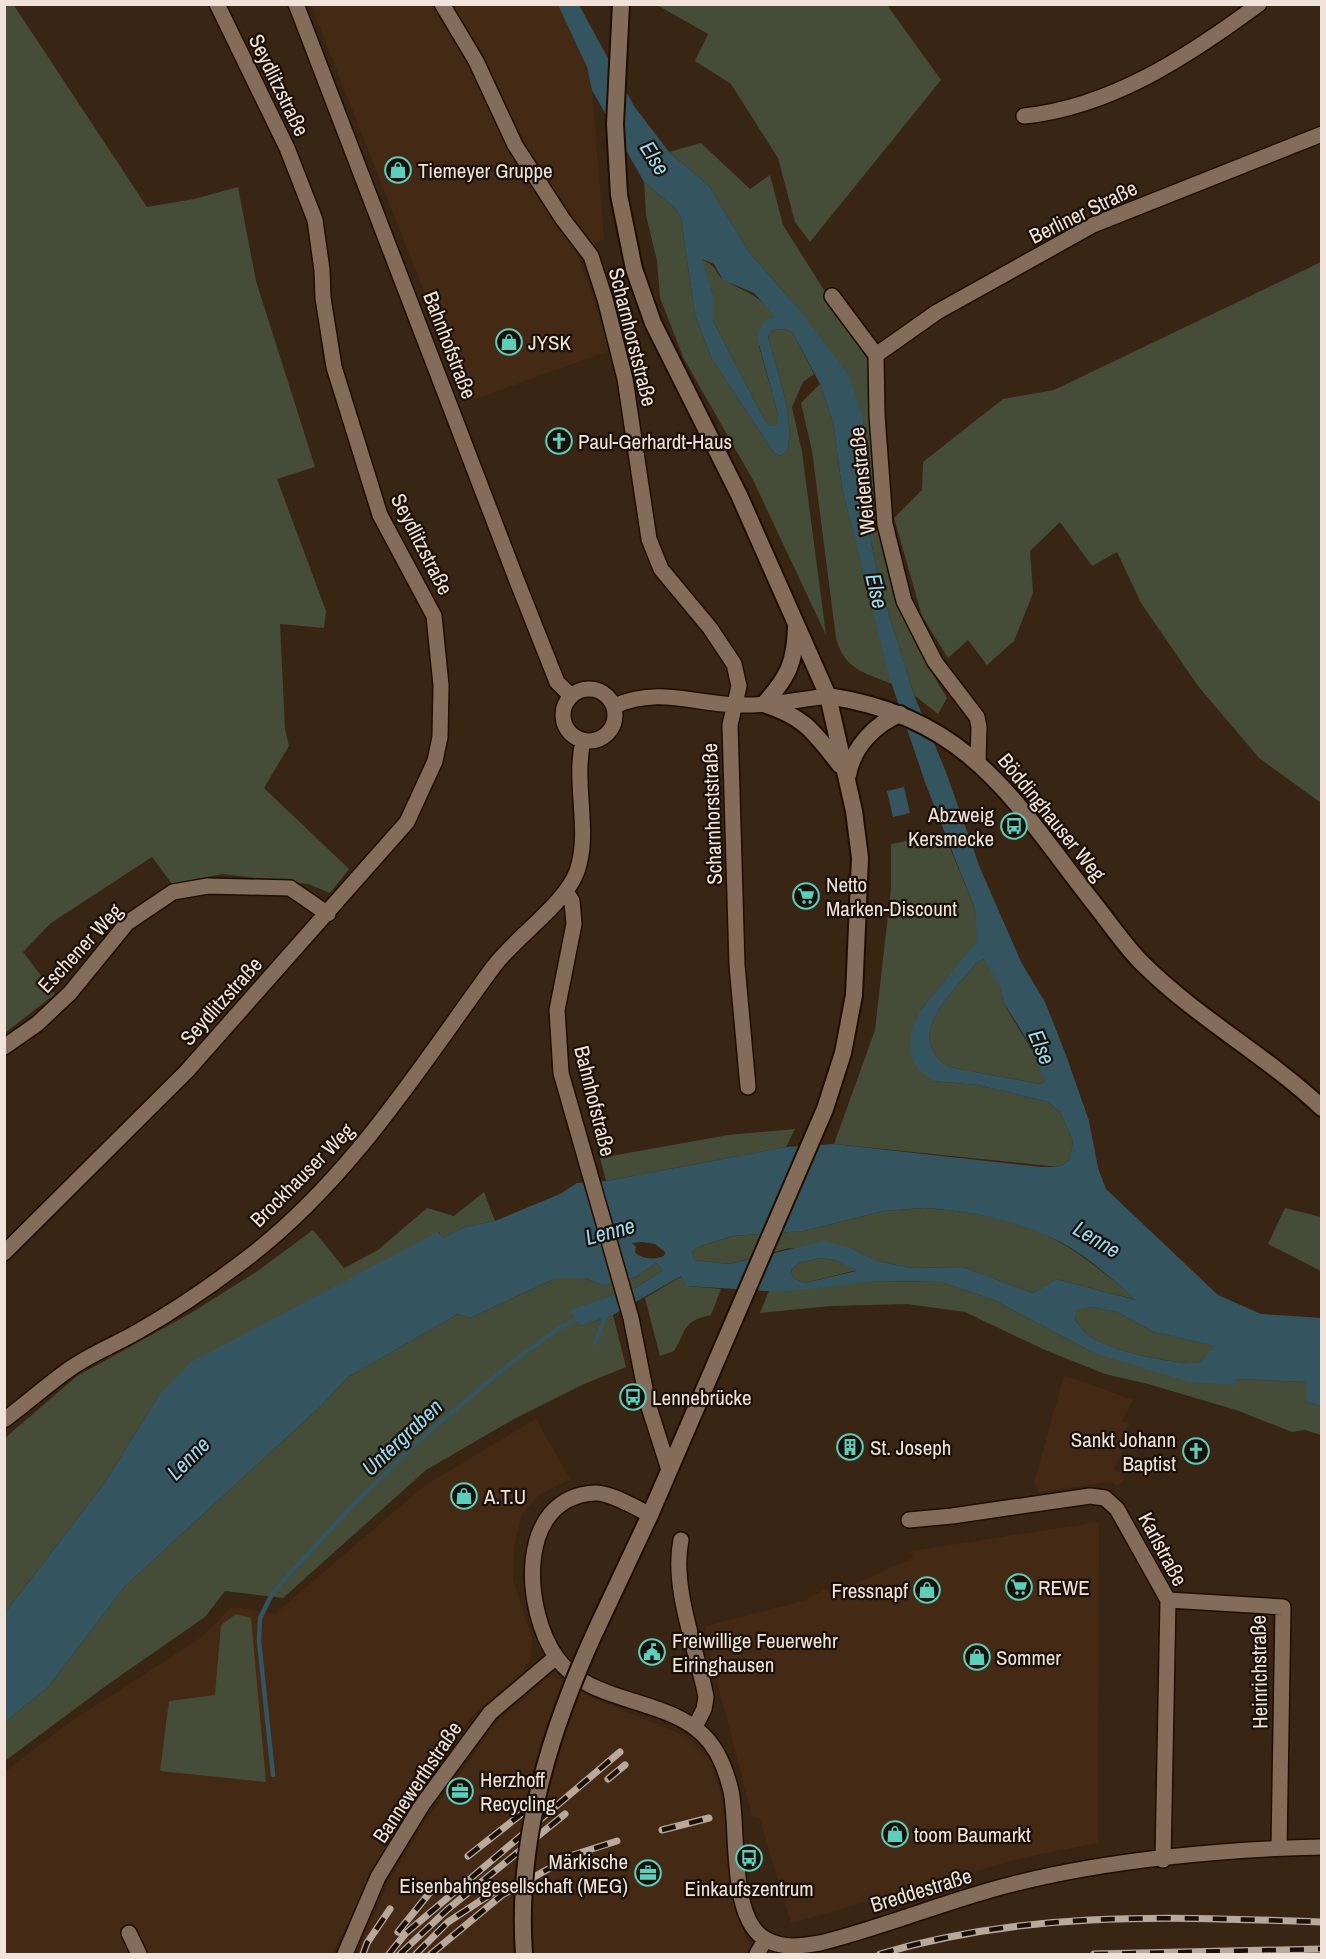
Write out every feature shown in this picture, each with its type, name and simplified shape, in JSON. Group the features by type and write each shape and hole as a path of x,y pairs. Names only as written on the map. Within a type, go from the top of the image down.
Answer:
{"main road":[{"path":"524,1954 522,1894 531,1818 554,1735 574,1677 650,1515 693,1411 804,1164 843,1053 854,995 860,858 848,775 828,696 739,495 653,323 634,269 619,195 615,124 621,10"},
{"path":"796,622 794,659 782,684 764,704 784,710 810,727 848,775"},
{"name":"Böddinghauser Weg","path":"828,696 880,707 900,714 944,735 978,761 1027,814 1136,957 1170,990 1296,1085 1322,1108"},
{"path":"848,775 868,735 883,722 900,714"}],"street":[{"name":"Seydlitzstraße","path":"4,1253 187,1071 407,822 435,761 440,737 441,685 434,616 380,515 334,367 323,297 315,220 287,148 217,4"},
{"name":"Bahnhofstraße","path":"297,4 520,591 557,682 571,696"},
{"name":"Scharnhorststraße","path":"442,4 476,62 515,146 562,218 591,256 605,299 625,379 649,539 661,569 710,628 734,664 739,687 730,724 737,965 748,1087"},
{"path":"1024,116 1078,105 1126,86 1201,46 1259,4"},
{"name":"Berliner Straße","path":"876,355 937,312 1093,225 1322,134"},
{"path":"832,296 876,355"},
{"name":"Weidenstraße","path":"876,355 877,415 885,524 900,589 926,646 977,717 980,727 978,761"},
{"path":"584,689 594,689 607,695 614,706 616,718 610,731 599,740 583,741 571,734 564,722 563,710 571,696 584,689"},
{"name":"Böddinghauser Weg","path":"614,706 634,697 659,695 735,705 828,696"},
{"path":"566,892 577,871 581,846 578,761 583,741"},
{"name":"Eschener Weg","path":"4,1047 37,1024 70,993 128,923 172,892 208,886 290,888 328,914"},
{"name":"Bahnhofstraße","path":"566,892 572,901 574,924 557,1010 561,1073 631,1318 648,1404 669,1470"},
{"name":"Brockhauser Weg","path":"4,1420 72,1367 138,1331 250,1256 298,1215 374,1131 431,1057 496,964 566,892"},
{"path":"650,1515 597,1493 570,1499 556,1507 538,1532 532,1571 535,1598 545,1633 556,1657 570,1674 594,1686 674,1715 709,1739 725,1771 731,1791 742,1901 750,1922 765,1940 757,1954"},
{"name":"Karlstraße","path":"909,1520 1090,1496 1106,1498 1117,1509 1168,1600 1162,1860"},
{"path":"681,1540 678,1554 683,1594 706,1697 705,1709 694,1727"},
{"name":"Heinrichstraße","path":"1168,1600 1283,1607 1279,1848"},
{"name":"Bannewerthstraße","path":"345,1954 378,1877 422,1805 490,1713 556,1657"},
{"name":"Breddestraße","path":"765,1940 793,1947 820,1942 1010,1884 1070,1871 1279,1848 1322,1848"},
{"path":"129,1933 139,1954"}],"shaded area":[{"path":"311,5 558,5 587,67 592,90 604,239 576,251 611,350 473,400 466,398"},
{"path":"1064,1375 1133,1400 1122,1421 1129,1424 1122,1436 1123,1451 1114,1469 1123,1475 1123,1482 1117,1485 1110,1482 1039,1492 1034,1483"},
{"path":"536,1419 570,1479 540,1494 522,1514 514,1547 513,1580 532,1639 530,1659 521,1674 473,1715 420,1783 332,1954 5,1954 5,1772 64,1726 199,1639 232,1607 275,1614 424,1486"},
{"path":"1099,1522 1098,1843 1026,1857 791,1923 759,1817 752,1816 705,1635 706,1626 803,1601 827,1588 830,1595 913,1558 911,1551"},
{"path":"551,1675 597,1700 686,1736 711,1761 721,1792 737,1912 750,1947 745,1954 357,1954 387,1886 419,1830 499,1720"}],"green space":[{"path":"13,4 147,207 194,199 238,187 256,281 315,467 277,479 326,611 324,628 280,624 285,729 289,746 264,788 349,869 330,893 308,884 222,874 172,884 152,857 51,923 23,952 55,994 5,1033 4,5"},
{"path":"657,5 887,5 941,80 810,242 795,222 778,158 731,84 695,61 708,34"},
{"path":"701,143 750,189 770,175 783,225 868,360 880,521 893,590 918,649 947,698 938,714 914,695 881,589 871,542 863,418 797,307 749,252 709,186 669,152"},
{"path":"644,182 675,208 681,218 695,315 712,359 774,453 780,456 787,451 789,424 784,394 768,337 772,330 786,329 793,333 814,374 803,382 792,407 802,452 826,635 753,480 684,359 660,298 657,261 646,215"},
{"path":"701,259 711,264 726,281 752,294 774,314 759,346 778,414 778,423 774,426 769,425 763,417 713,321 713,295"},
{"path":"1321,262 1321,803 1259,758 1198,686 1141,603 1117,552 1092,566 1060,522 1030,551 1033,593 1014,641 987,665 968,640 948,658 922,616 894,518 922,490 923,462 1003,399 1054,390"},
{"path":"820,384 833,421 842,488 892,684 856,668 844,657 836,638 812,451 801,403"},
{"path":"944,833 975,909 978,941 920,1011 933,1081 978,1085 1048,1102 1060,1112 1073,1141 1070,1160 1059,1167 834,1144 875,1030 891,889 891,844"},
{"path":"984,959 1001,989 1003,1001 1010,1015 1038,1061 1045,1081 1040,1084 949,1067 935,1055 930,1042 931,1028 936,1014 977,962"},
{"path":"795,1129 786,1147 606,1181 600,1158 728,1135"},
{"path":"484,1192 495,1221 465,1227 442,1239 439,1232 159,1395 106,1481 5,1613 5,1438 77,1376 191,1313 259,1270 313,1230 344,1268 378,1250 427,1208 454,1216"},
{"path":"923,1208 998,1218 1035,1230 1077,1253 1137,1300 1056,1279 1033,1293 963,1267 912,1268 877,1261 851,1248 790,1248 729,1264 694,1260 692,1252 698,1247 733,1236 804,1231 884,1211"},
{"path":"1285,1208 1321,1217 1321,1271 1268,1244"},
{"path":"820,1258 836,1260 857,1270 805,1283 793,1278 791,1270 799,1263"},
{"path":"656,1263 663,1270 637,1287 570,1310 580,1326 613,1315 626,1367 584,1384 514,1419 426,1470 283,1598 225,1591 205,1617 107,1685 5,1761 5,1722 48,1687 125,1586 321,1406 348,1377 458,1314 470,1318 556,1278 585,1278 604,1286 636,1277"},
{"path":"682,1276 688,1286 721,1289 711,1315 690,1323 674,1351 660,1356 645,1298"},
{"path":"879,1281 942,1282 994,1300 1094,1353 1236,1384 1236,1379 1308,1382 1307,1402 1321,1406 1321,1435 1305,1430 1292,1432 1236,1410 1105,1374 1045,1350 965,1312 907,1304 831,1306 760,1313 769,1291"},
{"path":"1093,1307 1117,1312 1154,1332 1216,1346 1199,1363 1159,1359 1114,1348 1091,1337 1075,1320 1077,1308"},
{"path":"236,1614 251,1618 266,1782 160,1771 169,1701 215,1695 221,1625"}],"water":[{"path":"558,5 579,5 634,106 669,152 709,186 749,252 797,307 848,374 863,418 871,542 881,589 914,695 946,772 980,868 1021,962 1045,1002 1066,1055 1089,1121 1098,1168 1106,1189 1218,1295 1261,1314 1321,1318 1321,1406 1307,1402 1307,1382 1236,1379 1236,1385 1189,1382 1094,1353 994,1300 942,1282 879,1281 782,1292 687,1286 681,1276 613,1315 580,1326 569,1310 637,1287 663,1270 656,1263 636,1277 604,1286 585,1278 556,1278 470,1318 458,1314 348,1377 321,1406 125,1586 48,1687 5,1722 5,1613 106,1481 159,1395 191,1362 438,1232 443,1238 465,1227 495,1221 560,1194 577,1183 606,1181 786,1147 834,1144 1040,1167 1059,1167 1070,1160 1073,1141 1060,1112 1048,1102 978,1085 933,1081 919,1070 911,1058 910,1035 920,1011 977,941 975,909 926,785 889,676 842,488 833,421 820,384 793,333 786,329 772,330 768,337 784,394 789,424 787,451 780,456 774,453 712,359 695,315 681,218 675,208 644,182 592,90 587,67","holes":["702,259 714,264 723,280 754,293 773,314 773,317 764,321 757,337 778,414 778,423 774,426 769,425 763,417 713,321 713,295","984,959 1000,987 1004,1003 1029,1043 1045,1081 1040,1084 949,1067 935,1055 930,1042 931,1028 945,1000 977,962","923,1208 960,1212 997,1219 1032,1230 1066,1245 1084,1257 1136,1300 1056,1279 1033,1293 963,1267 912,1268 877,1261 851,1248 824,1241 729,1264 694,1260 692,1252 698,1247 732,1236 804,1231 884,1211","632,1243 655,1244 665,1252 664,1256 645,1258 635,1253 636,1247","820,1258 836,1260 856,1271 805,1283 793,1278 791,1270 799,1263","1093,1307 1117,1312 1154,1332 1215,1346 1199,1363 1159,1359 1114,1348 1101,1342 1089,1335 1075,1320 1077,1309"]},
{"path":"904,787 910,813 893,817 887,791"}],"waterway":[{"path":"595,1343 606,1314"},
{"name":"Untergraben","path":"273,1775 259,1641 260,1618 273,1592 353,1505 419,1440 512,1362 559,1328 579,1318"}],"railway":[{"path":"389,1954 406,1933 620,1752"},
{"path":"608,1779 625,1765"},
{"path":"468,1856 543,1797"},
{"path":"400,1954 448,1909 565,1814"},
{"path":"662,1830 709,1818"},
{"path":"431,1954 502,1895 573,1855 617,1841"},
{"path":"416,1954 448,1922 500,1888"},
{"path":"398,1932 431,1891"},
{"path":"363,1954 367,1943 390,1909"},
{"path":"880,1954 935,1940 1045,1923 1154,1918 1322,1922"},
{"path":"1094,1954 1322,1949"}],"place":[{"name":"Tiemeyer Gruppe","path":"398,170"},
{"name":"JYSK","path":"509,342"},
{"name":"Paul-Gerhardt-Haus","path":"559,441"},
{"name":"Abzweig Kersmecke","path":"1014,826"},
{"name":"Netto Marken-Discount","path":"806,896"},
{"name":"Lennebrücke","path":"633,1397"},
{"name":"St. Joseph","path":"850,1447"},
{"name":"Sankt Johann Baptist","path":"1196,1451"},
{"name":"A.T.U","path":"464,1496"},
{"name":"REWE","path":"1019,1587"},
{"name":"Fressnapf","path":"927,1590"},
{"name":"Freiwillige Feuerwehr Eiringhausen","path":"652,1652"},
{"name":"Sommer","path":"977,1657"},
{"name":"Herzhoff Recycling","path":"460,1791"},
{"name":"toom Baumarkt","path":"895,1834"},
{"name":"Einkaufszentrum","path":"749,1858"},
{"name":"Märkische Eisenbahngesellschaft (MEG)","path":"648,1873"}],"water label":[{"name":"Else","path":"655,158"},
{"name":"Else","path":"877,591"},
{"name":"Else","path":"1042,1047"},
{"name":"Lenne","path":"610,1231"},
{"name":"Lenne","path":"1097,1239"},
{"name":"Lenne","path":"188,1458"}]}
